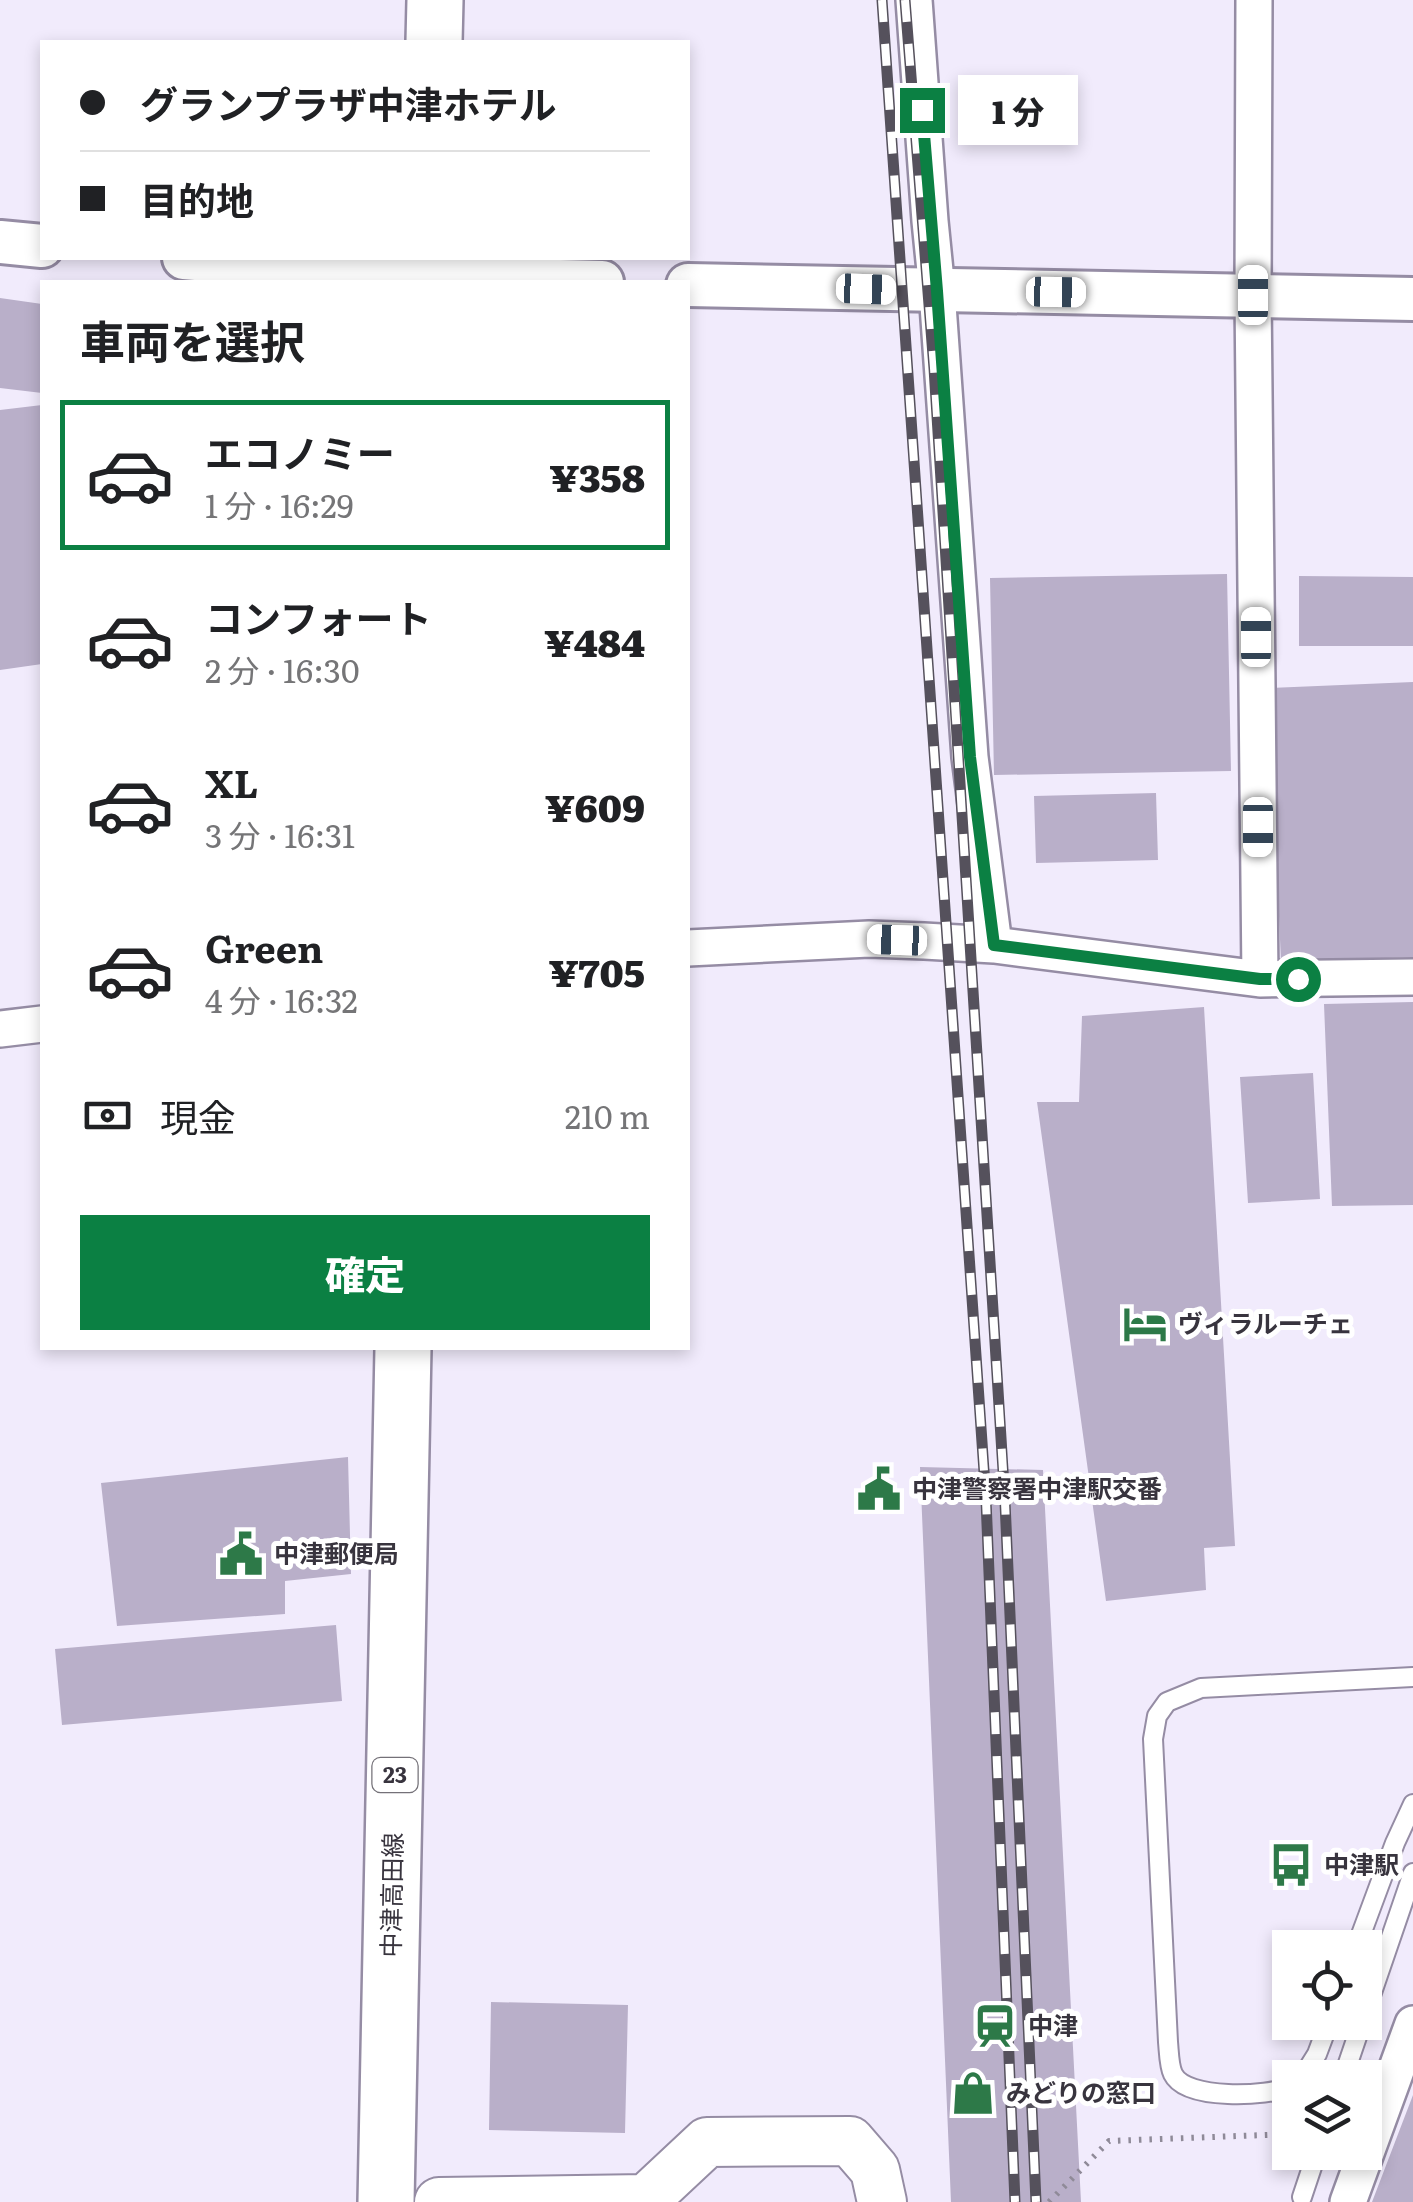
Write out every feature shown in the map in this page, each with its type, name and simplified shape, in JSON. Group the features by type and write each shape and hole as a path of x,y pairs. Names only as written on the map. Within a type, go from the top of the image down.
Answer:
{"main road":[{"path":"434,40 435,0"},
{"name":"中津高田線","path":"386,2202 403,1350"},
{"path":"439,2202 646,2198 707,2142 832,2141 850,2141 875,2170 882,2202"}],"street":[{"path":"914,0 970,757 994,945"},
{"path":"1254,0 1260,979"},
{"path":"0,242 40,246"},
{"path":"216,260 563,280"},
{"path":"690,284 1413,299"},
{"path":"690,948 869,939 994,945 1260,979 1413,977"},
{"path":"0,1029 40,1024"},
{"path":"1348,2202 1413,2024"}],"lane":[{"path":"1272,2092 1216,2093 1182,2084 1174,2076 1168,2042 1153,1739 1158,1716 1166,1702 1201,1688 1413,1676"},
{"path":"1363,1930 1413,1804"},
{"path":"1382,1963 1413,1873"},
{"path":"1302,2197 1311,2170"}],"path":[{"path":"1048,2202 1110,2141 1272,2135"}],"building":[{"path":"0,298 40,304 40,393 0,388"},
{"path":"40,405 40,664 0,670 0,410"},
{"path":"1227,574 1231,771 994,775 990,578"},
{"path":"1299,576 1413,577 1413,646 1299,646"},
{"path":"1413,682 1413,957 1281,962 1269,688"},
{"path":"1156,793 1158,860 1036,863 1034,796"},
{"path":"1413,1002 1413,1205 1332,1206 1324,1004"},
{"name":"ヴィラルーチェ","path":"1204,1007 1235,1546 1204,1548 1206,1590 1106,1601 1037,1102 1079,1102 1082,1016"},
{"path":"1313,1073 1320,1199 1248,1203 1240,1077"},
{"path":"348,1457 351,1574 285,1581 285,1614 117,1626 101,1483"},
{"path":"920,1467 1043,1470 1081,2202 951,2202"},
{"path":"336,1625 342,1701 62,1725 55,1649"},
{"path":"491,2002 628,2005 625,2133 489,2130"},
{"path":"1413,2095 1413,2202 1372,2202"}],"railway":[{"path":"882,0 986,1500 1015,2202"},
{"path":"905,0 934,368 1005,1502 1036,2202"}],"place":[{"name":"ヴィラルーチェ","path":"1145,1324"},
{"name":"中津警察署中津駅交番","path":"879,1489"},
{"name":"中津郵便局","path":"241,1554"},
{"name":"中津駅","path":"1291,1865"},
{"name":"中津","path":"995,2026"},
{"name":"みどりの窓口","path":"973,2093"}],"route":[{"path":"922,110 970,757 994,945 1260,979 1298,979"}]}
